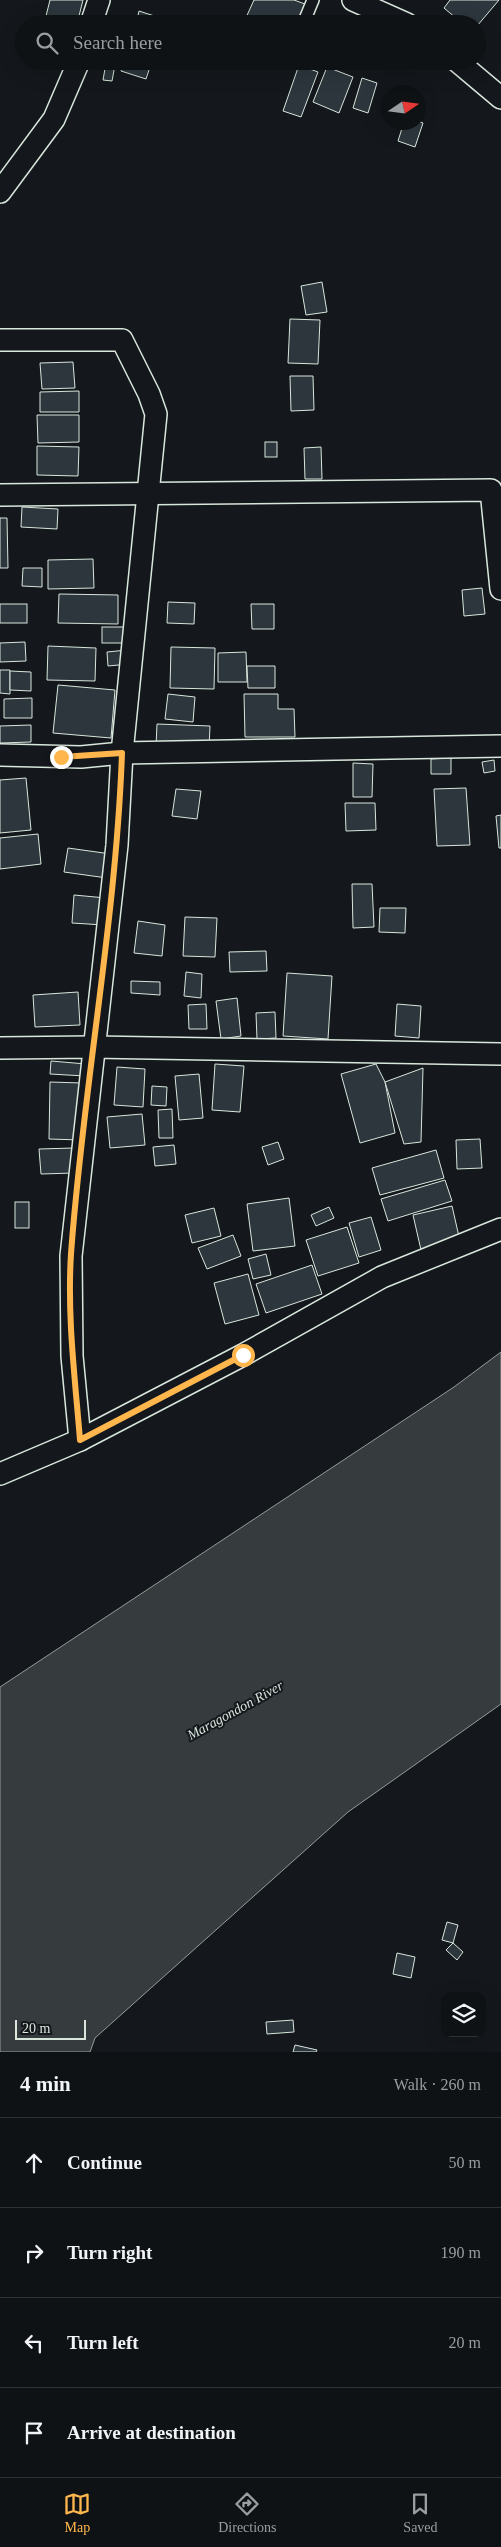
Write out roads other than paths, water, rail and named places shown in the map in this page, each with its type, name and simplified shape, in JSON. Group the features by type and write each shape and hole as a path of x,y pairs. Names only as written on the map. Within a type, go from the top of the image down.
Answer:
{"street":[{"path":"94,15 99,0"},
{"path":"353,0 387,15"},
{"path":"0,192 54,119 75,70"},
{"path":"468,70 501,98"},
{"path":"0,340 122,340 150,394 156,414 122,753 117,845 71,1256 72,1356 80,1440"},
{"path":"0,495 491,490 501,589"},
{"path":"0,755 81,757 122,753 501,746"},
{"path":"0,1048 93,1047 501,1054"},
{"path":"0,1474 80,1440 243,1355 382,1277 501,1229"}],"lane":[{"path":"307,15 313,0"}],"water":[{"name":"Maragondon River","path":"501,1352 501,1704 348,1812 95,2038 90,2052 0,2052 0,1687 454,1387"}]}
